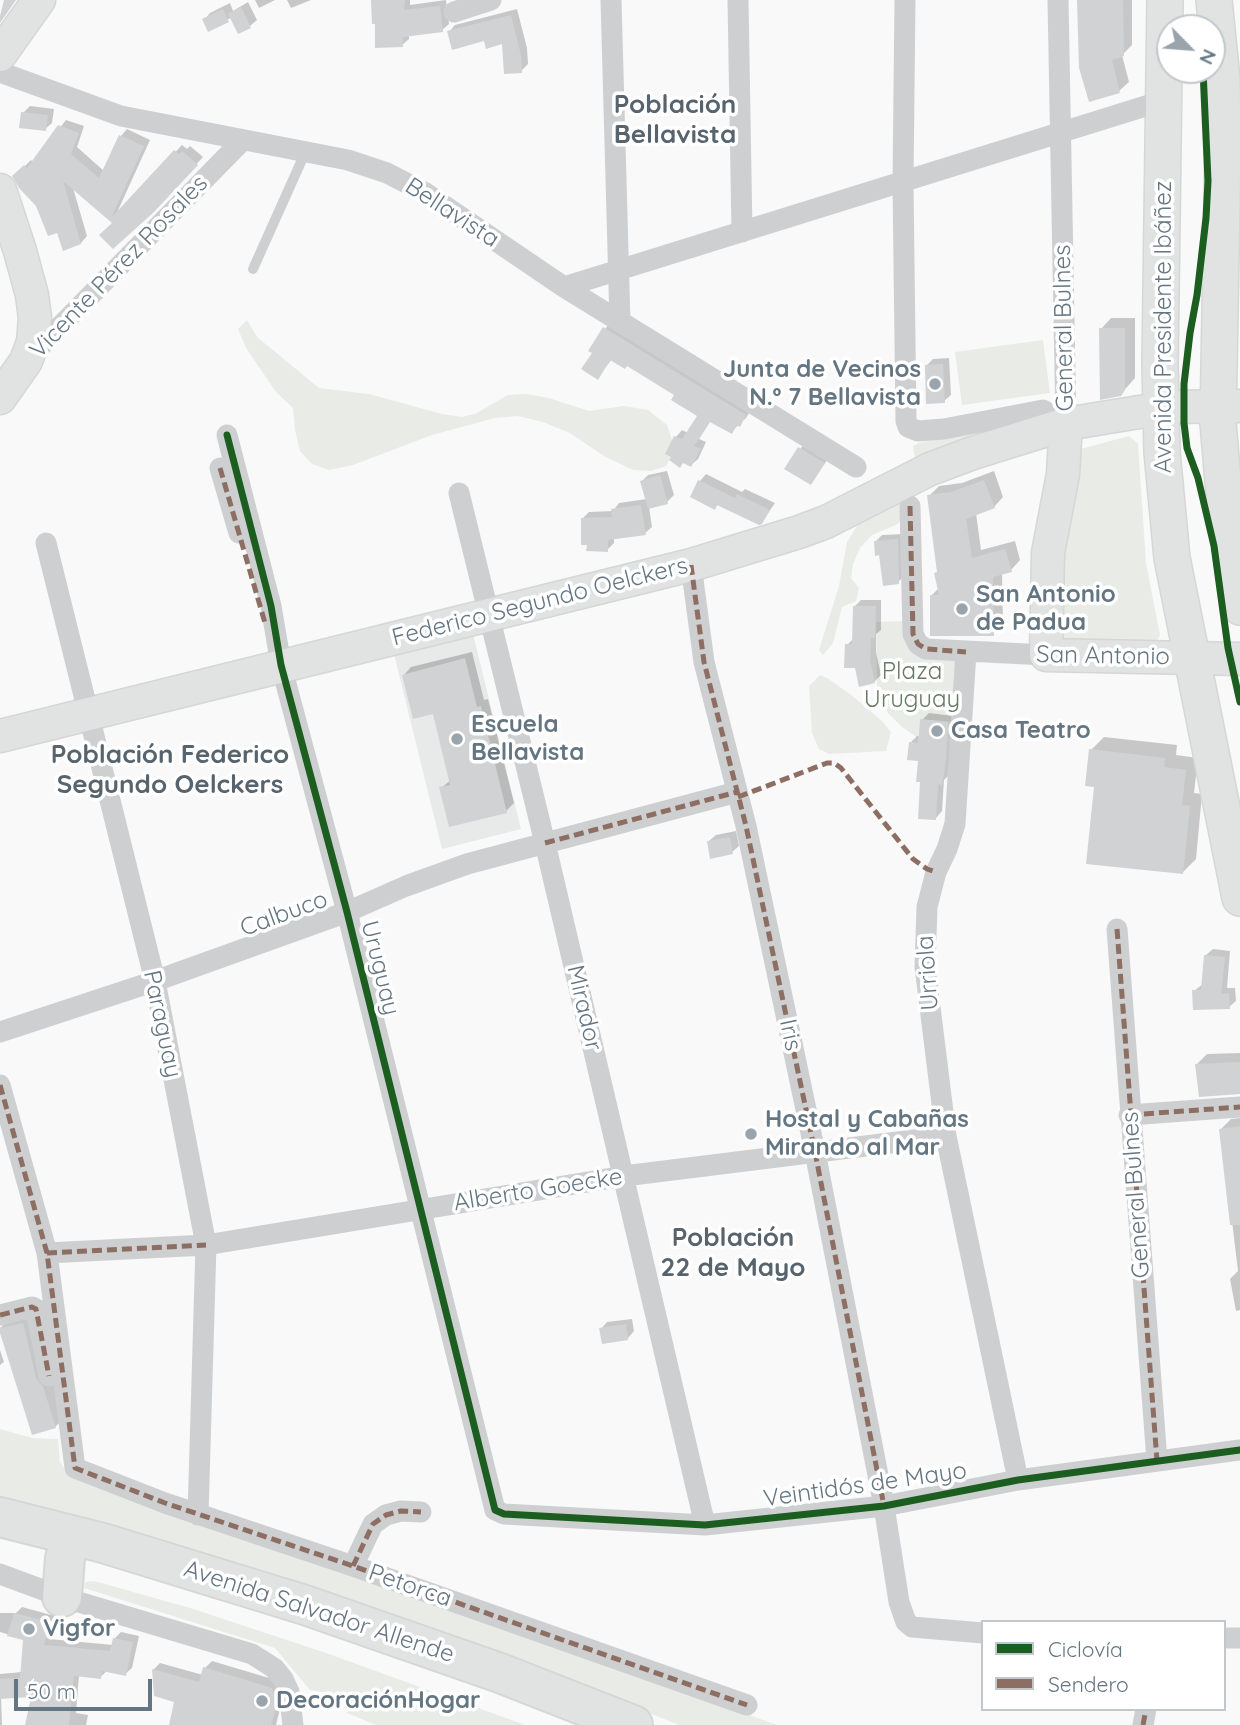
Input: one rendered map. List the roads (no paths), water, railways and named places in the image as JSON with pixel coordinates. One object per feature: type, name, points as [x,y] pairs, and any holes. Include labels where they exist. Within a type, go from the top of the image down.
[{"type":"highway","name":"Avenida Salvador Allende","points":[[0,1517],[116,1547],[305,1605],[500,1674],[633,1725]]},
{"type":"highway","name":"Avenida Salvador Allende","points":[[0,1541],[174,1588],[575,1725]]},
{"type":"highway","points":[[62,1597],[65,1558]]},
{"type":"main road","points":[[0,55],[39,0]]},
{"type":"main road","name":"Avenida Presidente Ibáñez","points":[[1165,0],[1160,408],[1172,558],[1240,898]]},
{"type":"main road","points":[[1214,0],[1222,79],[1225,224],[1223,344],[1229,406],[1225,504],[1240,607]]},
{"type":"main road","points":[[2,199],[32,295],[35,318],[33,342],[26,360]]},
{"type":"main road","name":"Vicente Pérez Rosales","points":[[0,398],[26,360]]},
{"type":"main road","name":"Federico Segundo Oelckers","points":[[0,736],[691,565],[789,536],[825,522],[930,469],[1066,424],[1160,408],[1229,406]]},
{"type":"main road","name":"General Bulnes","points":[[1046,655],[1048,553],[1063,474],[1066,424]]},
{"type":"main road","name":"San Antonio","points":[[1046,655],[1240,659]]},
{"type":"street","points":[[454,12],[491,0]]},
{"type":"street","points":[[611,0],[620,322]]},
{"type":"street","points":[[738,0],[742,232]]},
{"type":"street","points":[[905,0],[903,182],[908,427],[918,431],[934,430],[1043,410],[1066,424]]},
{"type":"street","name":"General Bulnes","points":[[1058,0],[1066,424]]},
{"type":"street","name":"Bellavista","points":[[0,72],[121,116],[361,163],[400,179],[424,192],[564,287],[856,467]]},
{"type":"street","points":[[564,287],[1165,100]]},
{"type":"street","name":"Vicente Pérez Rosales","points":[[26,360],[242,141]]},
{"type":"street","points":[[0,384],[26,360]]},
{"type":"street","name":"Uruguay","points":[[227,435],[271,606],[281,665]]},
{"type":"street","name":"Uruguay","points":[[220,468],[265,621],[281,665],[347,912],[495,1510]]},
{"type":"street","name":"Mirador","points":[[459,493],[545,843],[705,1525]]},
{"type":"street","points":[[910,506],[913,634],[918,644],[926,649],[967,652]]},
{"type":"street","name":"Paraguay","points":[[46,543],[155,981],[206,1245],[198,1514]]},
{"type":"street","name":"Iris","points":[[691,565],[704,662],[746,827],[815,1153],[884,1506],[899,1602],[906,1622],[912,1627],[981,1633]]},
{"type":"street","name":"San Antonio","points":[[967,652],[1046,655]]},
{"type":"street","name":"Urriola","points":[[967,652],[955,824],[936,872],[925,919],[925,968],[946,1136],[1018,1480]]},
{"type":"street","name":"Calbuco","points":[[0,1031],[155,981],[347,912],[406,886],[467,864],[737,792]]},
{"type":"street","name":"General Bulnes","points":[[1117,929],[1157,1461]]},
{"type":"street","points":[[0,1085],[47,1253]]},
{"type":"street","points":[[1129,1115],[1240,1107]]},
{"type":"street","name":"Alberto Goecke","points":[[47,1253],[206,1245],[624,1176],[946,1136]]},
{"type":"street","name":"Petorca","points":[[47,1253],[74,1466],[100,1479],[198,1514],[747,1705]]},
{"type":"street","points":[[0,1315],[32,1307],[36,1309],[49,1376]]},
{"type":"street","name":"Veintidós de Mayo","points":[[495,1510],[504,1514],[705,1525],[884,1506],[1018,1480],[1240,1450]]},
{"type":"street","points":[[353,1566],[373,1524],[386,1515],[401,1511],[421,1512]]},
{"type":"street","points":[[0,1574],[62,1597],[252,1654],[266,1661],[283,1679],[289,1692],[293,1725]]},
{"type":"lane","points":[[253,269],[305,153]]},
{"type":"place","name":"Junta de Vecinos N.º 7 Bellavista","points":[[935,384]]},
{"type":"place","name":"San Antonio de Padua","points":[[962,609]]},
{"type":"place","name":"Casa Teatro","points":[[937,731]]},
{"type":"place","name":"Escuela Bellavista","points":[[457,739]]},
{"type":"place","name":"Hostal y Cabañas Mirando al Mar","points":[[751,1134]]},
{"type":"place","name":"Vigfor","points":[[29,1629]]},
{"type":"place","name":"DecoraciónHogar","points":[[262,1701]]},
{"type":"district","name":"Población Bellavista","points":[[675,120]]},
{"type":"district","name":"Población Federico Segundo Oelckers","points":[[170,770]]},
{"type":"district","name":"Población 22 de Mayo","points":[[733,1253]]},
{"type":"park label","name":"Plaza Uruguay","points":[[912,686]]}]
